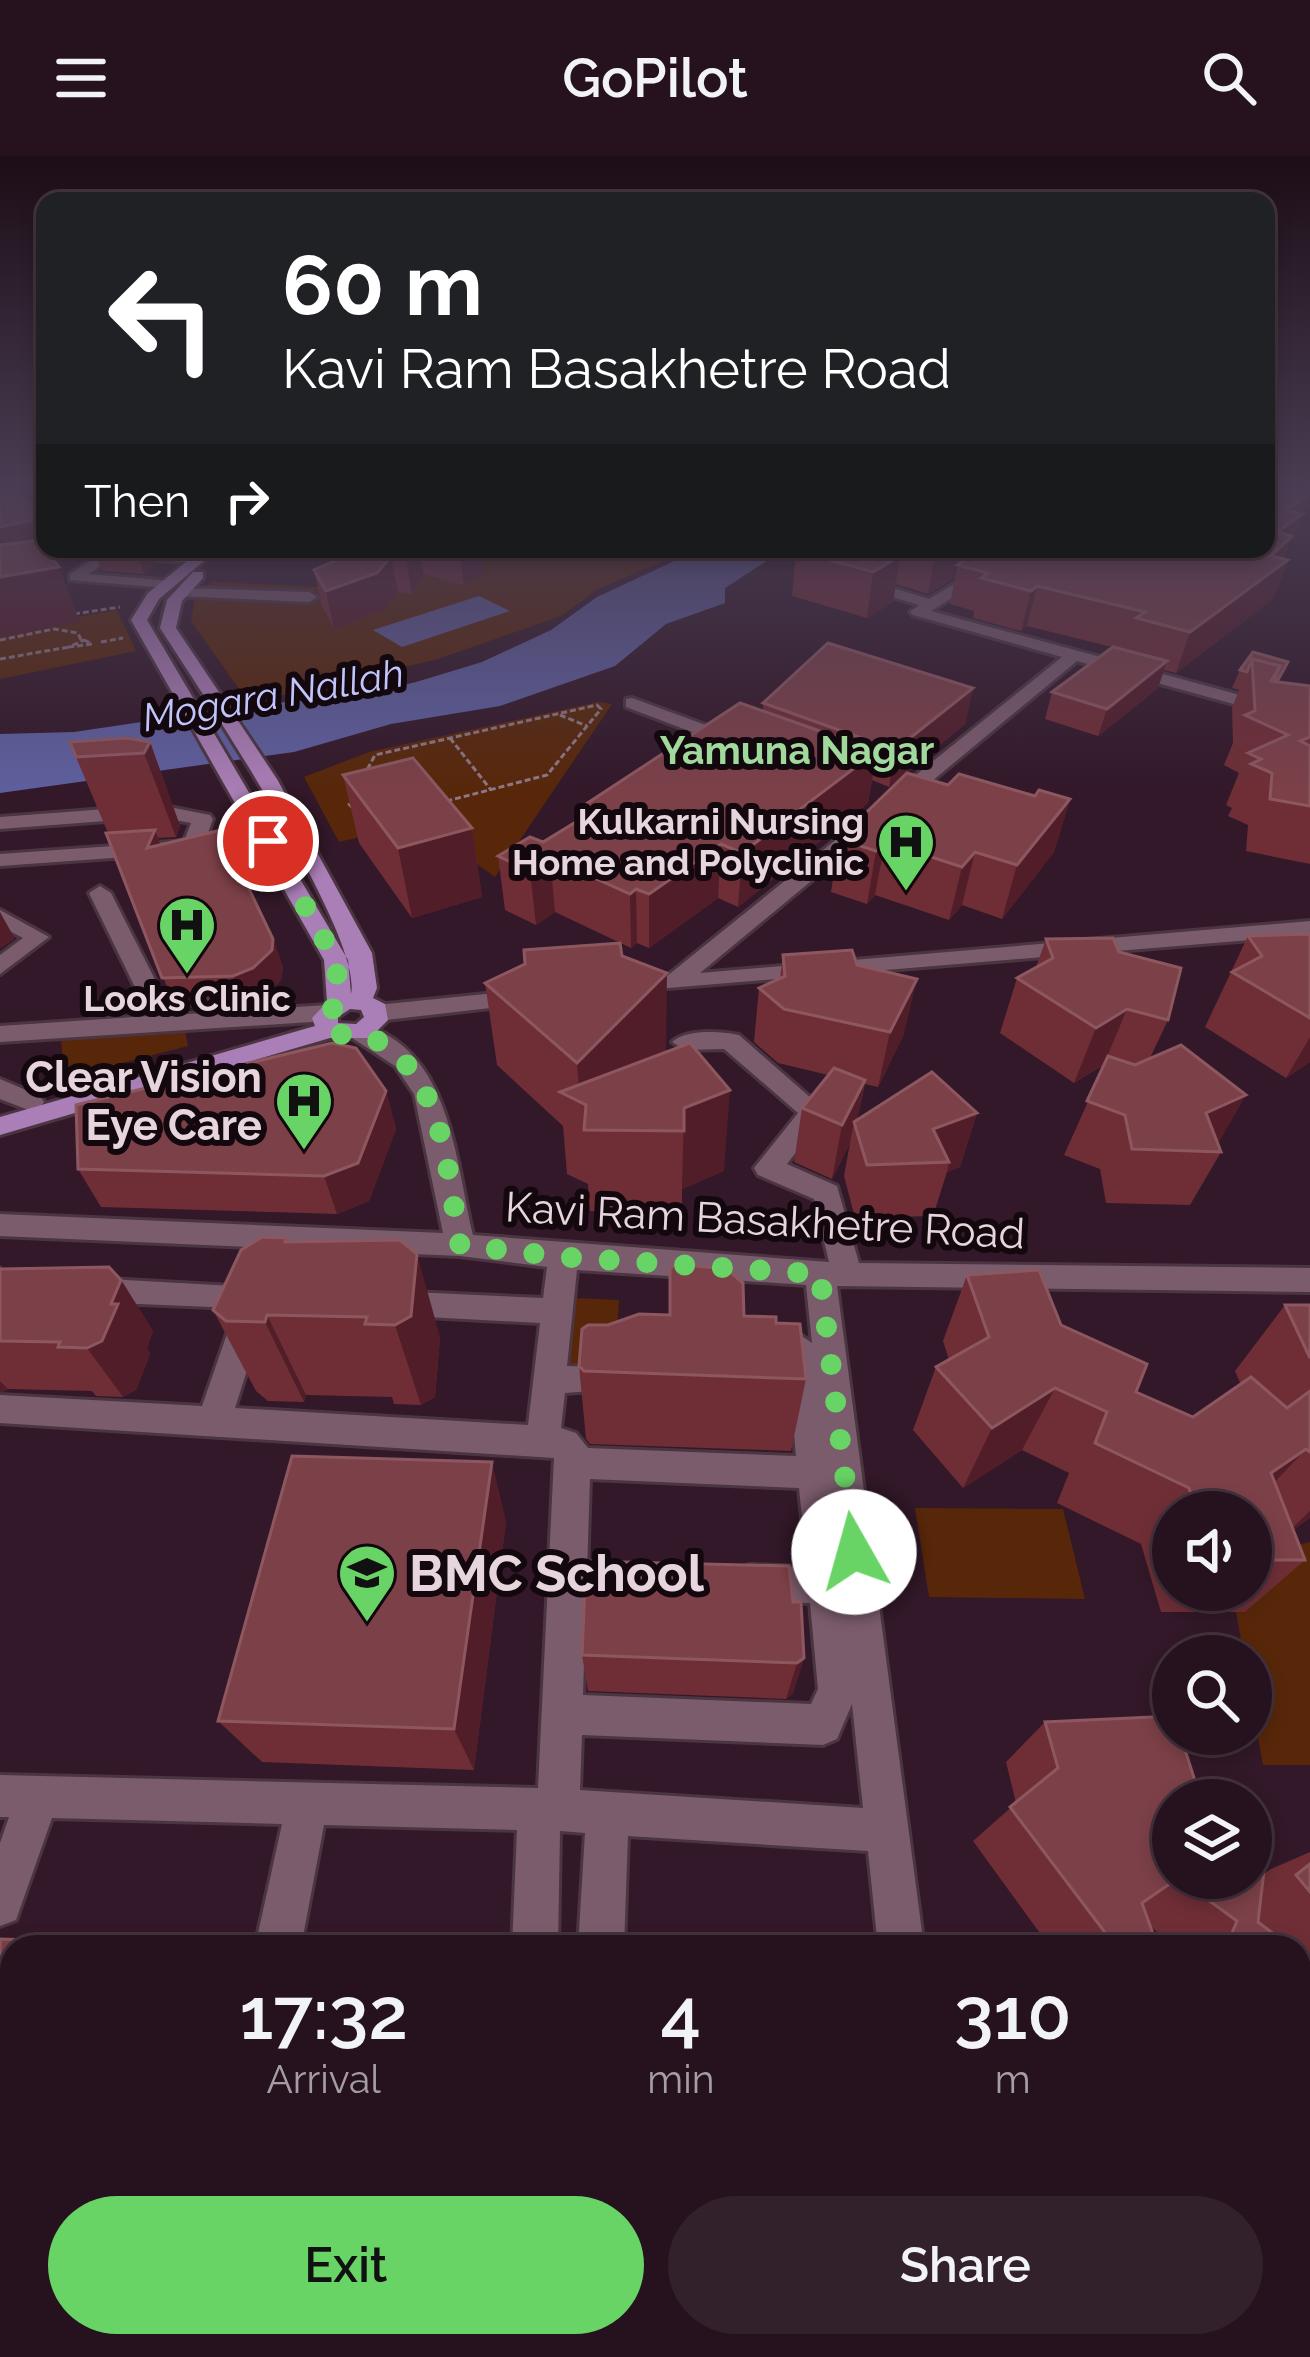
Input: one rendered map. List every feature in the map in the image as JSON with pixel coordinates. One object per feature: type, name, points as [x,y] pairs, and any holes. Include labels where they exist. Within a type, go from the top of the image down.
[{"type":"main road","points":[[173,589],[147,602],[139,620],[144,634],[336,960],[345,1017]]},
{"type":"main road","points":[[0,1126],[345,1017],[364,988],[360,953],[267,779],[168,628],[174,589]]},
{"type":"main road","points":[[0,1110],[345,1017]]},
{"type":"street","points":[[83,589],[147,602]]},
{"type":"street","points":[[184,589],[309,597]]},
{"type":"street","points":[[880,589],[931,604]]},
{"type":"street","points":[[956,589],[918,612],[1310,720]]},
{"type":"street","points":[[676,982],[884,797],[1075,654]]},
{"type":"street","points":[[632,703],[751,742]]},
{"type":"street","points":[[0,823],[185,814],[202,819],[193,845]]},
{"type":"street","points":[[48,856],[61,818]]},
{"type":"street","points":[[0,860],[268,841]]},
{"type":"street","points":[[100,893],[165,1023]]},
{"type":"street","points":[[0,917],[38,937],[34,945],[0,967]]},
{"type":"street","points":[[605,990],[1310,928]]},
{"type":"street","points":[[0,1034],[345,1017],[558,995]]},
{"type":"street","points":[[345,1017],[404,1060],[427,1094],[460,1245]]},
{"type":"street","points":[[685,1042],[730,1041],[814,1112],[769,1168],[827,1193],[900,1935]]},
{"type":"street","points":[[0,1088],[31,1102]]},
{"type":"street","name":"Kavi Ram Basakhetre Road","points":[[0,1225],[460,1245],[563,1257],[833,1274],[1302,1280]]},
{"type":"street","points":[[543,1442],[563,1257]]},
{"type":"street","points":[[1302,1280],[1310,1314]]},
{"type":"street","points":[[70,1289],[266,1297],[215,1418]]},
{"type":"street","points":[[347,1301],[556,1311]]},
{"type":"street","points":[[562,1714],[823,1725],[838,1689],[803,1356],[792,1339],[777,1329],[755,1327]]},
{"type":"street","points":[[550,1380],[611,1381],[626,1376],[634,1348]]},
{"type":"street","points":[[0,1409],[215,1418],[564,1444],[573,1462],[562,1714],[536,1935]]},
{"type":"street","points":[[573,1462],[815,1473]]},
{"type":"street","points":[[568,1575],[615,1577]]},
{"type":"street","points":[[710,1581],[827,1586]]},
{"type":"street","points":[[0,1904],[19,1797],[548,1811],[887,1831]]},
{"type":"street","points":[[280,1935],[307,1805]]},
{"type":"street","points":[[602,1935],[607,1816]]},
{"type":"path","points":[[70,615],[147,602]]},
{"type":"path","points":[[68,629],[92,644],[3,658],[0,642],[68,629]]},
{"type":"path","points":[[69,646],[81,640]]},
{"type":"path","points":[[597,705],[601,709],[547,776],[365,822],[350,804],[376,754],[557,714],[597,705]]},
{"type":"path","points":[[557,714],[587,726]]},
{"type":"path","points":[[450,738],[491,790]]},
{"type":"shaded area","points":[[204,589],[599,589],[561,616],[438,659],[249,703],[191,621],[195,597]]},
{"type":"shaded area","points":[[117,610],[136,651],[0,679],[0,630]]},
{"type":"shaded area","points":[[598,702],[612,704],[495,877],[466,856],[434,820],[339,842],[304,777],[369,752]]},
{"type":"shaded area","points":[[185,1030],[188,1046],[76,1075],[63,1061],[61,1039]]},
{"type":"shaded area","points":[[574,1298],[619,1300],[614,1373],[566,1371]]},
{"type":"shaded area","points":[[915,1508],[1063,1509],[1085,1599],[929,1597]]},
{"type":"shaded area","points":[[1310,1542],[1310,1765],[1263,1765],[1261,1755],[1272,1755],[1272,1635],[1240,1635],[1236,1611],[1272,1611],[1272,1552]]},
{"type":"water","name":"Mogara Nallah","points":[[615,589],[725,589],[725,603],[666,624],[615,666],[500,706],[391,724],[294,752],[0,793],[0,734],[74,732],[262,704],[351,697],[482,662],[551,630]]},
{"type":"water","points":[[479,596],[510,611],[402,647],[373,630]]},
{"type":"building","points":[[1048,589],[1249,589],[1190,632],[1136,618],[1145,612]]},
{"type":"building","points":[[828,643],[973,688],[895,750],[763,703]]},
{"type":"building","points":[[1113,647],[1167,661],[1107,709],[1052,692]]},
{"type":"building","points":[[1253,652],[1288,662],[1278,680],[1280,666],[1252,659],[1247,672],[1240,670]]},
{"type":"building","points":[[1252,659],[1280,666],[1271,681],[1310,686],[1310,737],[1300,741],[1310,746],[1310,806],[1270,799],[1272,773],[1251,764],[1261,759],[1248,753],[1288,735],[1245,715],[1255,711]]},
{"type":"building","points":[[740,703],[877,751],[742,853],[721,844],[649,894],[636,889],[630,894],[550,858],[530,871],[498,856],[530,837],[543,842],[597,809],[586,804]]},
{"type":"building","points":[[127,738],[150,742],[144,753],[76,757],[70,742]]},
{"type":"building","points":[[413,758],[472,828],[398,848],[343,775]]},
{"type":"building","points":[[907,773],[948,785],[959,774],[1035,796],[1039,790],[1070,799],[1017,865],[975,852],[962,867],[885,842],[876,851],[839,839]]},
{"type":"building","points":[[155,830],[147,848],[221,830],[273,939],[272,950],[253,968],[233,976],[162,978],[106,833]]},
{"type":"building","points":[[1310,934],[1310,1018],[1232,972],[1262,956],[1248,936]]},
{"type":"building","points":[[1113,938],[1119,952],[1181,968],[1168,1020],[1127,1009],[1096,1028],[1017,978],[1053,958],[1046,939]]},
{"type":"building","points":[[620,943],[622,956],[667,973],[577,1063],[485,983],[525,964],[524,950]]},
{"type":"building","points":[[852,950],[857,965],[917,979],[890,1032],[784,1009],[759,988],[785,976],[783,955]]},
{"type":"building","points":[[332,1043],[356,1048],[386,1091],[358,1163],[324,1176],[78,1169],[76,1105]]},
{"type":"building","points":[[690,1043],[730,1090],[684,1108],[684,1131],[584,1130],[586,1105],[560,1092]]},
{"type":"building","points":[[1181,1045],[1246,1095],[1206,1113],[1221,1152],[1132,1149],[1125,1115],[1087,1101],[1108,1056],[1135,1065]]},
{"type":"building","points":[[834,1068],[865,1080],[842,1125],[802,1108]]},
{"type":"building","points":[[932,1072],[977,1113],[933,1129],[949,1162],[867,1165],[854,1122]]},
{"type":"building","points":[[262,1237],[287,1238],[285,1242],[400,1240],[417,1254],[411,1316],[395,1325],[365,1324],[367,1317],[267,1315],[265,1322],[226,1321],[213,1310],[241,1250]]},
{"type":"building","points":[[676,1264],[727,1269],[743,1283],[744,1316],[800,1324],[806,1379],[584,1371],[579,1366],[582,1329],[639,1314],[670,1315],[670,1268]]},
{"type":"building","points":[[109,1267],[121,1280],[111,1304],[118,1304],[102,1341],[87,1348],[58,1347],[60,1342],[0,1341],[0,1269]]},
{"type":"building","points":[[1039,1270],[1061,1325],[1147,1364],[1136,1392],[1193,1417],[1251,1377],[1287,1408],[1310,1391],[1310,1452],[1306,1449],[1271,1473],[1305,1560],[1272,1560],[1272,1491],[1190,1491],[1095,1443],[1107,1412],[1055,1388],[992,1428],[936,1367],[989,1337],[967,1275]]},
{"type":"building","points":[[1285,1305],[1310,1305],[1310,1358]]},
{"type":"building","points":[[292,1456],[492,1462],[454,1729],[218,1721]]},
{"type":"building","points":[[586,1561],[789,1566],[793,1602],[801,1602],[804,1658],[797,1663],[582,1655]]},
{"type":"building","points":[[1152,1717],[1152,1755],[1187,1755],[1194,1779],[1152,1779],[1152,1896],[1142,1903],[1153,1935],[1107,1935],[1010,1807],[1058,1768],[1045,1722]]},
{"type":"building","points":[[1310,1864],[1310,1892],[1296,1875]]},
{"type":"building","points":[[1207,1899],[1261,1899],[1258,1922],[1275,1935],[1231,1935],[1237,1921]]},
{"type":"place","name":"Kulkarni Nursing Home and Polyclinic","points":[[906,893]]},
{"type":"place","name":"Looks Clinic","points":[[187,976]]},
{"type":"place","name":"Clear Vision Eye Care","points":[[304,1152]]},
{"type":"place","name":"BMC School","points":[[367,1624]]},
{"type":"district","name":"Yamuna Nagar","points":[[797,750]]},
{"type":"route","points":[[268,841],[336,960],[339,1004],[324,1018],[329,1030],[349,1035],[361,1032],[404,1060],[427,1094],[442,1144],[460,1245],[563,1257],[820,1274],[854,1552]]}]
